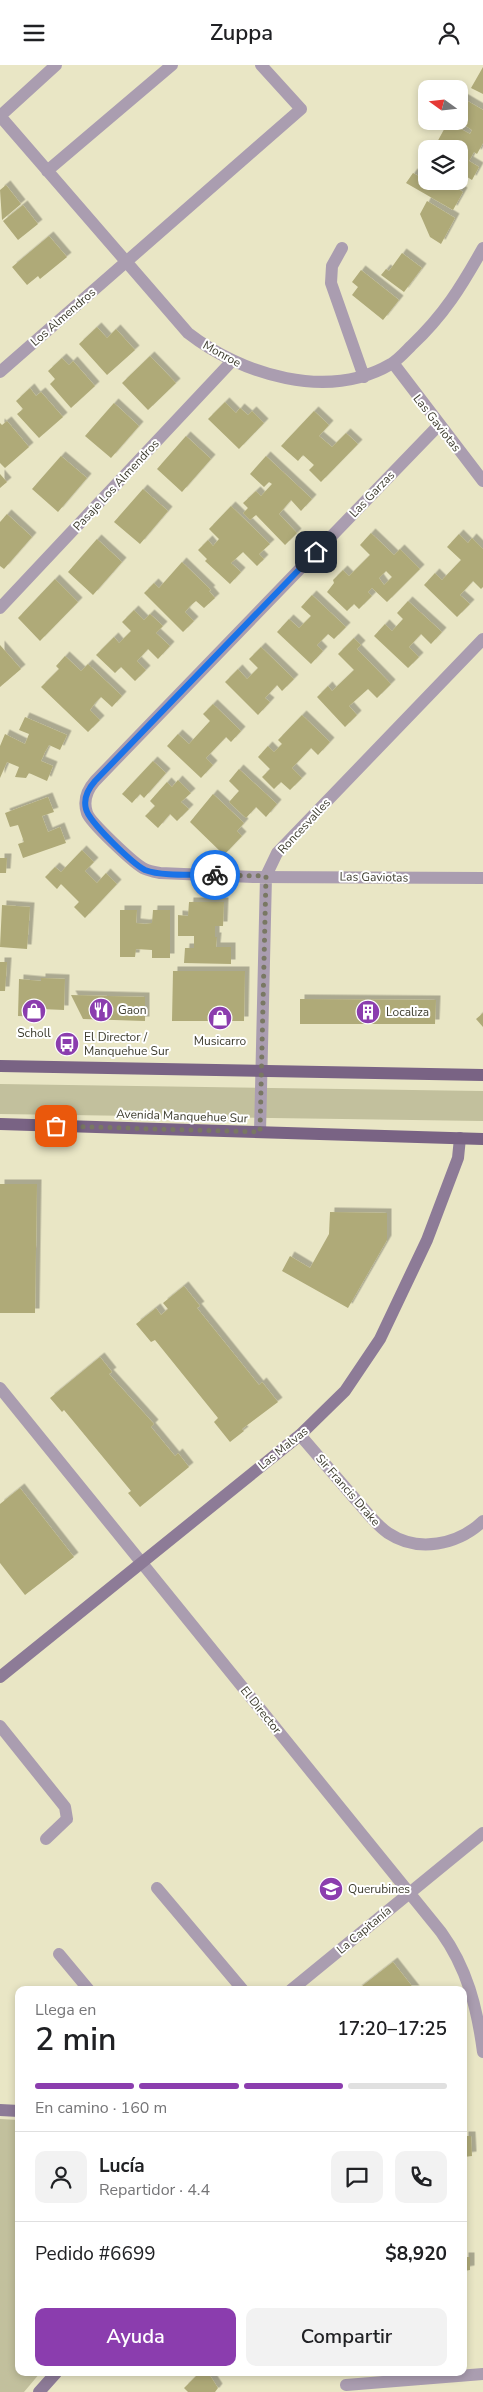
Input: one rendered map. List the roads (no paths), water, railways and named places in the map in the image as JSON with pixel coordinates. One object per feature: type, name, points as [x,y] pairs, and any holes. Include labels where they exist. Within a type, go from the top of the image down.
[{"type":"main road","points":[[0,1066],[483,1075]]},
{"type":"main road","name":"Avenida Manquehue Sur","points":[[0,1124],[483,1139]]},
{"type":"street","points":[[0,116],[56,65]]},
{"type":"street","points":[[47,171],[172,65]]},
{"type":"street","points":[[126,263],[301,109],[260,65]]},
{"type":"street","name":"Monroe","points":[[0,116],[188,333],[232,361],[263,373],[326,381],[364,377],[393,363],[421,337],[454,300],[483,248]]},
{"type":"street","points":[[342,248],[332,266],[331,283],[364,377]]},
{"type":"street","name":"Los Almendros","points":[[0,372],[126,263]]},
{"type":"street","name":"Pasaje Los Almendros","points":[[0,608],[232,361]]},
{"type":"street","name":"Las Gaviotas","points":[[393,363],[483,481]]},
{"type":"street","name":"Las Garzas","points":[[266,876],[169,873],[146,870],[136,863],[89,818],[85,804],[86,795],[95,781],[439,425]]},
{"type":"street","name":"Roncesvalles","points":[[260,1132],[266,876],[277,853],[483,639]]},
{"type":"street","name":"Las Gaviotas","points":[[266,876],[483,878]]},
{"type":"street","name":"Las Malvas","points":[[0,1677],[300,1435],[344,1391],[380,1339],[427,1240],[458,1157],[460,1138]]},
{"type":"street","name":"El Director","points":[[0,1388],[451,1946],[470,1985],[483,2051]]},
{"type":"street","name":"Sir Francis Drake","points":[[300,1435],[377,1525],[400,1540],[419,1544],[442,1543],[456,1539],[483,1521]]},
{"type":"street","points":[[0,1726],[65,1807],[66,1819],[46,1839]]},
{"type":"street","name":"La Capitanía","points":[[296,1986],[483,1833]]},
{"type":"street","points":[[157,1888],[240,1986]]},
{"type":"street","points":[[59,1954],[86,1986]]},
{"type":"street","points":[[470,1985],[483,1981]]},
{"type":"street","points":[[0,2111],[15,2111]]},
{"type":"street","points":[[467,2375],[483,2374]]},
{"type":"street","points":[[39,2392],[53,2376]]},
{"type":"street","points":[[346,2385],[458,2376]]},
{"type":"place","name":"Gaon","points":[[101,1010]]},
{"type":"place","name":"Scholl","points":[[34,1011]]},
{"type":"place","name":"Localiza","points":[[368,1012]]},
{"type":"place","name":"Musicarro","points":[[220,1018]]},
{"type":"place","name":"El Director / Manquehue Sur","points":[[67,1044]]},
{"type":"place","name":"Querubines","points":[[331,1889]]}]
